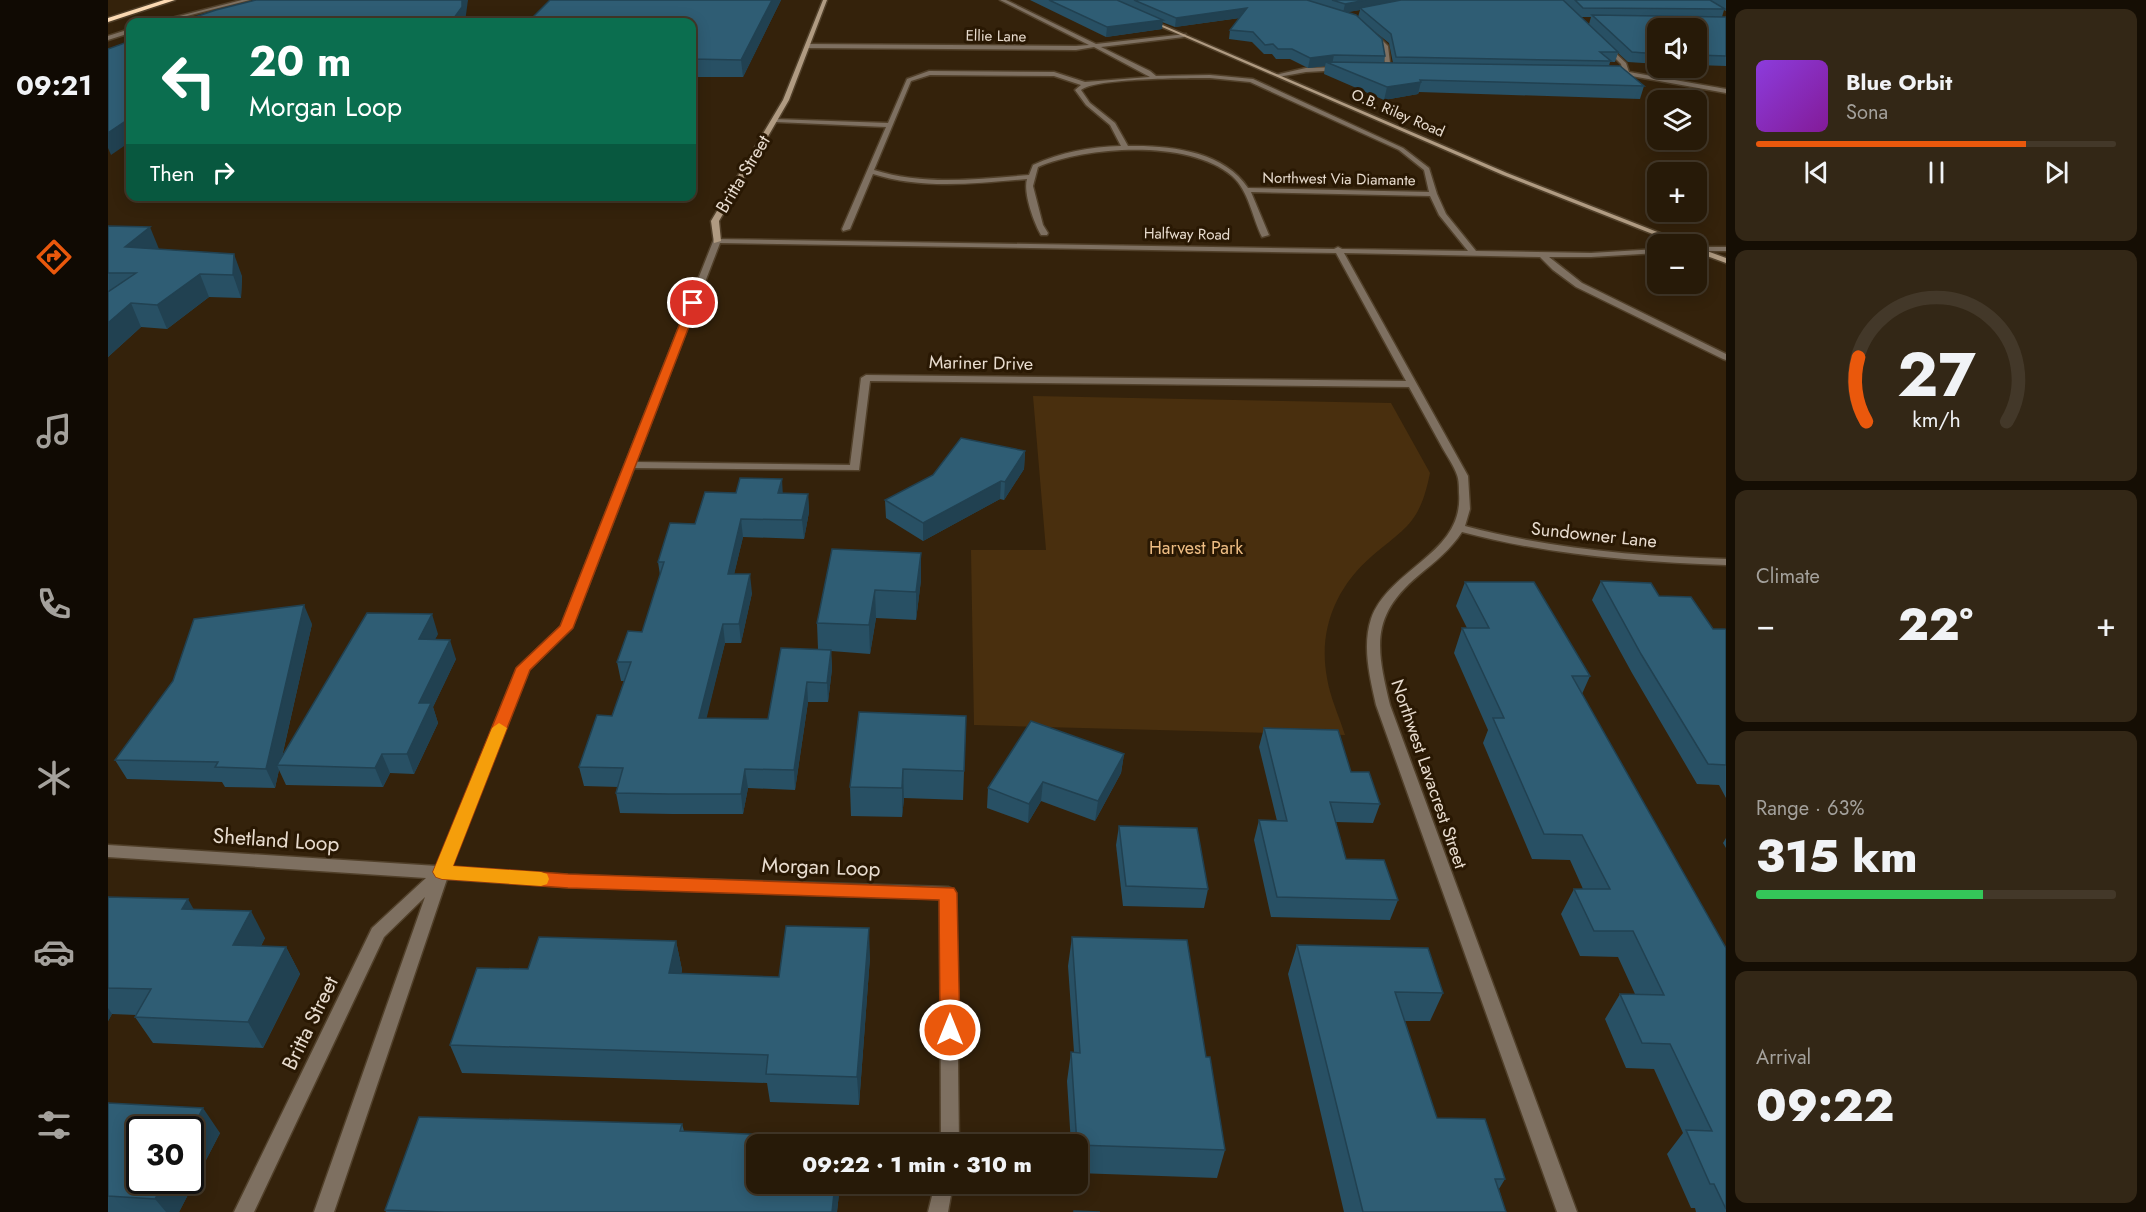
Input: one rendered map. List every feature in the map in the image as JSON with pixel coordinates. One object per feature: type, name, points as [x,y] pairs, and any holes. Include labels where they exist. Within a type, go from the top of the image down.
[{"type":"highway","points":[[108,20],[171,0]]},
{"type":"street","points":[[175,18],[248,0]]},
{"type":"street","name":"Britta Street","points":[[324,1212],[442,872],[523,668],[566,628],[717,240],[715,221],[776,120],[825,0]]},
{"type":"street","points":[[1002,0],[1155,78]]},
{"type":"street","name":"O.B. Riley Road","points":[[1143,17],[1505,174],[1658,234]]},
{"type":"street","points":[[1367,28],[1385,46],[1389,70]]},
{"type":"street","points":[[108,38],[126,32]]},
{"type":"street","name":"Ellie Lane","points":[[808,46],[1076,48],[1184,35]]},
{"type":"street","points":[[1602,42],[1624,64],[1626,73]]},
{"type":"street","points":[[1278,75],[1306,70],[1344,69]]},
{"type":"street","points":[[1378,70],[1401,70]]},
{"type":"street","points":[[1605,75],[1626,73],[1726,91]]},
{"type":"street","points":[[846,229],[909,80],[920,74],[1054,74],[1085,84],[1155,78],[1232,77],[1251,80],[1401,149],[1427,169],[1433,194],[1443,214],[1474,253]]},
{"type":"street","points":[[1085,84],[1078,90],[1082,97],[1113,124],[1125,149]]},
{"type":"street","points":[[776,120],[889,125]]},
{"type":"street","points":[[1044,233],[1039,225],[1029,186],[1035,166],[1058,156],[1086,151],[1152,149],[1205,159],[1236,176],[1245,190],[1265,235]]},
{"type":"street","points":[[869,171],[879,175],[941,180],[1032,177]]},
{"type":"street","name":"Northwest Via Diamante","points":[[1245,190],[1433,194]]},
{"type":"street","name":"Halfway Road","points":[[717,240],[1542,254],[1633,254],[1647,252]]},
{"type":"street","points":[[1338,249],[1463,476],[1466,510],[1460,528]]},
{"type":"street","points":[[1707,249],[1726,249]]},
{"type":"street","points":[[1707,253],[1726,261]]},
{"type":"street","points":[[1542,254],[1556,268],[1580,285],[1726,357]]},
{"type":"street","name":"Mariner Drive","points":[[631,465],[855,468],[866,378],[1411,384]]},
{"type":"street","name":"Sundowner Lane","points":[[1460,528],[1514,544],[1573,554],[1726,562]]},
{"type":"street","name":"Northwest Lavacrest Street","points":[[1460,528],[1435,555],[1400,585],[1381,610],[1374,640],[1375,671],[1387,716],[1567,1212]]},
{"type":"street","name":"Shetland Loop","points":[[108,851],[442,872]]},
{"type":"street","name":"Britta Street","points":[[244,1212],[378,933],[442,872]]},
{"type":"street","name":"Morgan Loop","points":[[442,872],[568,881],[948,893],[950,1134]]},
{"type":"street","points":[[938,1212],[942,1194]]},
{"type":"green space","name":"Harvest Park","points":[[1033,396],[1391,403],[1430,473],[1422,502],[1411,522],[1359,568],[1340,596],[1328,626],[1325,643],[1327,678],[1345,735],[974,725],[971,550],[1046,550]]},
{"type":"building","points":[[256,0],[462,0],[462,7],[454,18],[192,18]]},
{"type":"building","points":[[550,0],[772,0],[741,60],[696,59],[696,18],[532,18]]},
{"type":"building","points":[[1049,0],[1117,0],[1163,20],[1107,27]]},
{"type":"building","points":[[1134,0],[1307,0],[1356,15],[1382,39],[1385,56],[1334,55],[1310,58],[1292,49],[1278,49],[1273,44],[1265,45],[1253,32],[1230,30],[1247,8],[1176,18]]},
{"type":"building","points":[[1332,0],[1366,0],[1345,4]]},
{"type":"building","points":[[1401,0],[1563,0],[1618,52],[1600,52],[1611,61],[1396,57],[1391,34],[1360,8]]},
{"type":"building","points":[[1575,0],[1710,0],[1725,9],[1583,8]]},
{"type":"building","points":[[1592,15],[1726,17],[1726,56],[1707,55],[1707,18],[1647,18],[1647,53],[1632,52]]},
{"type":"building","points":[[126,42],[126,121],[108,133],[108,49]]},
{"type":"building","points":[[1326,62],[1620,66],[1644,86],[1420,80],[1421,82],[1387,87]]},
{"type":"building","points":[[108,226],[150,227],[125,247],[234,254],[233,275],[200,274],[157,305],[131,303],[108,323],[108,292],[136,273],[108,273]]},
{"type":"building","points":[[961,438],[1025,451],[1005,482],[1001,481],[923,523],[885,500],[933,475]]},
{"type":"building","points":[[740,478],[782,479],[778,493],[808,494],[802,520],[741,519],[728,574],[750,574],[739,624],[723,624],[699,718],[768,719],[781,648],[831,650],[827,683],[807,682],[794,770],[745,769],[741,794],[616,793],[623,768],[579,767],[597,715],[612,716],[631,662],[617,662],[628,631],[642,632],[664,562],[658,562],[670,523],[695,524],[705,492],[736,493]]},
{"type":"building","points":[[832,549],[921,553],[916,592],[875,590],[869,625],[817,623]]},
{"type":"building","points":[[1601,581],[1651,583],[1659,596],[1691,597],[1713,629],[1726,630],[1726,765],[1708,764],[1641,654]]},
{"type":"building","points":[[1465,582],[1534,582],[1590,676],[1572,676],[1726,948],[1726,1209],[1714,1184],[1710,1184],[1686,1130],[1712,1131],[1670,1044],[1642,1043],[1620,994],[1664,995],[1633,931],[1594,931],[1574,889],[1610,889],[1582,835],[1544,834],[1493,718],[1504,718],[1462,628],[1489,628]]},
{"type":"building","points":[[304,605],[266,769],[215,767],[218,762],[115,760],[173,681],[194,619]]},
{"type":"building","points":[[367,613],[432,614],[419,639],[450,640],[419,703],[431,703],[407,754],[382,754],[375,768],[277,765]]},
{"type":"building","points":[[859,712],[966,716],[964,771],[903,769],[902,788],[850,787]]},
{"type":"building","points":[[1031,721],[1124,754],[1098,801],[1043,782],[1029,804],[988,788]]},
{"type":"building","points":[[1264,728],[1338,730],[1351,772],[1369,772],[1380,804],[1330,802],[1346,859],[1384,860],[1398,900],[1277,897],[1259,820],[1287,821]]},
{"type":"building","points":[[1119,826],[1197,828],[1208,889],[1126,886]]},
{"type":"building","points":[[108,897],[188,899],[182,909],[251,911],[233,945],[286,947],[248,1022],[135,1017],[151,989],[108,988]]},
{"type":"building","points":[[786,926],[869,928],[857,1077],[766,1074],[768,1055],[450,1045],[477,968],[528,969],[539,937],[676,941],[669,973],[779,977]]},
{"type":"building","points":[[1072,937],[1187,940],[1206,1057],[1210,1057],[1225,1150],[1088,1145],[1088,1134],[1076,1134],[1071,1052],[1080,1053]]},
{"type":"building","points":[[1297,945],[1428,948],[1443,993],[1395,992],[1437,1118],[1485,1119],[1505,1179],[1495,1179],[1506,1212],[1363,1212]]},
{"type":"building","points":[[108,1103],[203,1108],[199,1116],[126,1116],[126,1194],[158,1194],[155,1199],[108,1196]]},
{"type":"building","points":[[419,1117],[682,1124],[680,1131],[748,1134],[746,1134],[746,1194],[834,1194],[832,1212],[385,1210]]},
{"type":"slow traffic","points":[[499,728],[442,872],[541,879]]},
{"type":"route","points":[[693,303],[566,628],[523,668],[442,872],[568,881],[948,893],[950,1030]]}]
